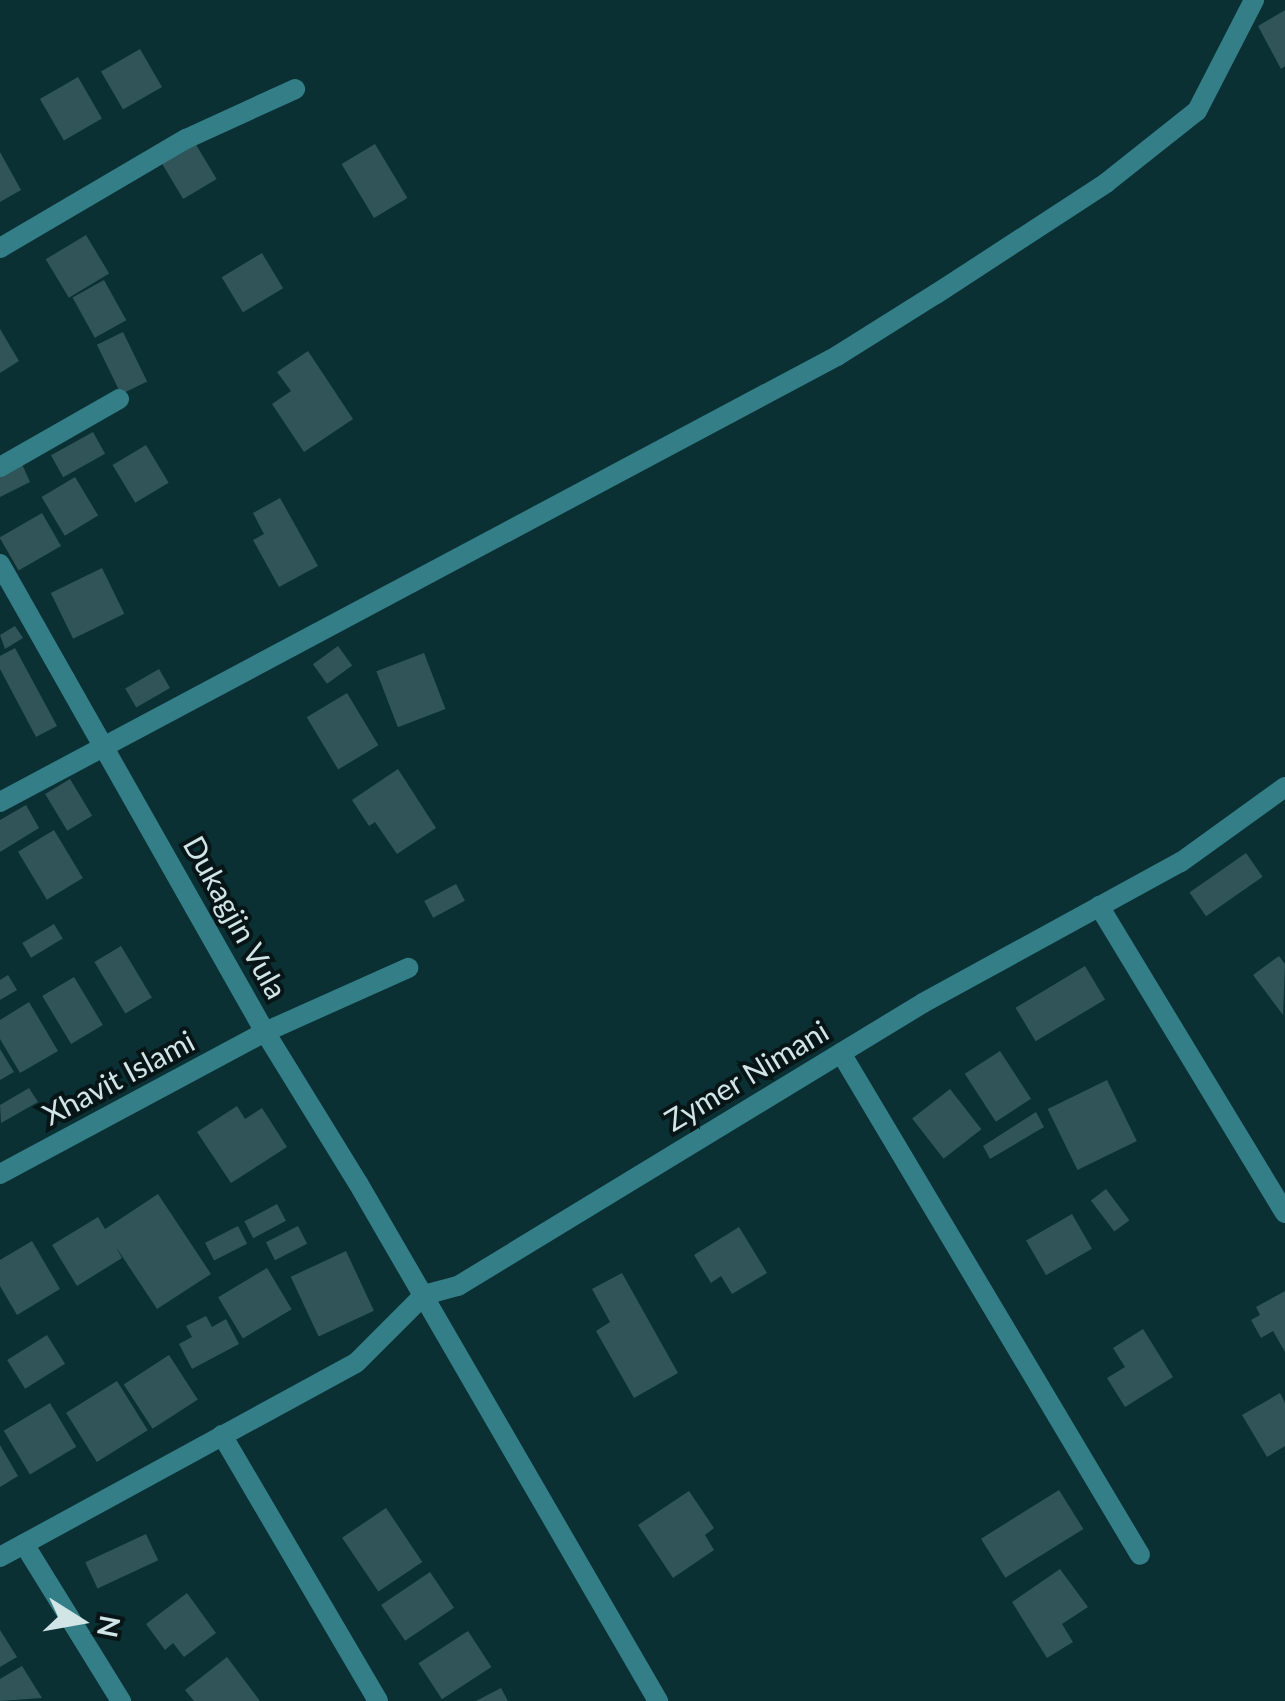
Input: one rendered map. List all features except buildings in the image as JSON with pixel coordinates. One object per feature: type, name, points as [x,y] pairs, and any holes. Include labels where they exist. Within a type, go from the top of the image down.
[{"type":"street","points":[[0,802],[837,356],[936,294],[1106,183],[1197,112],[1254,0]]},
{"type":"street","points":[[0,248],[186,139],[295,89]]},
{"type":"street","points":[[0,466],[119,400]]},
{"type":"street","name":"Dukagjin Vula","points":[[0,564],[102,748],[162,843],[265,1032],[424,1296]]},
{"type":"street","name":"Zymer Nimani","points":[[0,1557],[356,1363],[424,1296],[458,1286],[842,1053],[1182,862],[1285,787]]},
{"type":"street","points":[[1098,906],[1285,1213]]},
{"type":"street","name":"Xhavit Islami","points":[[0,1174],[265,1032],[408,968]]},
{"type":"street","points":[[842,1053],[1140,1555]]},
{"type":"street","points":[[424,1296],[658,1701]]},
{"type":"street","points":[[222,1435],[378,1701]]},
{"type":"street","points":[[24,1544],[120,1701]]}]
